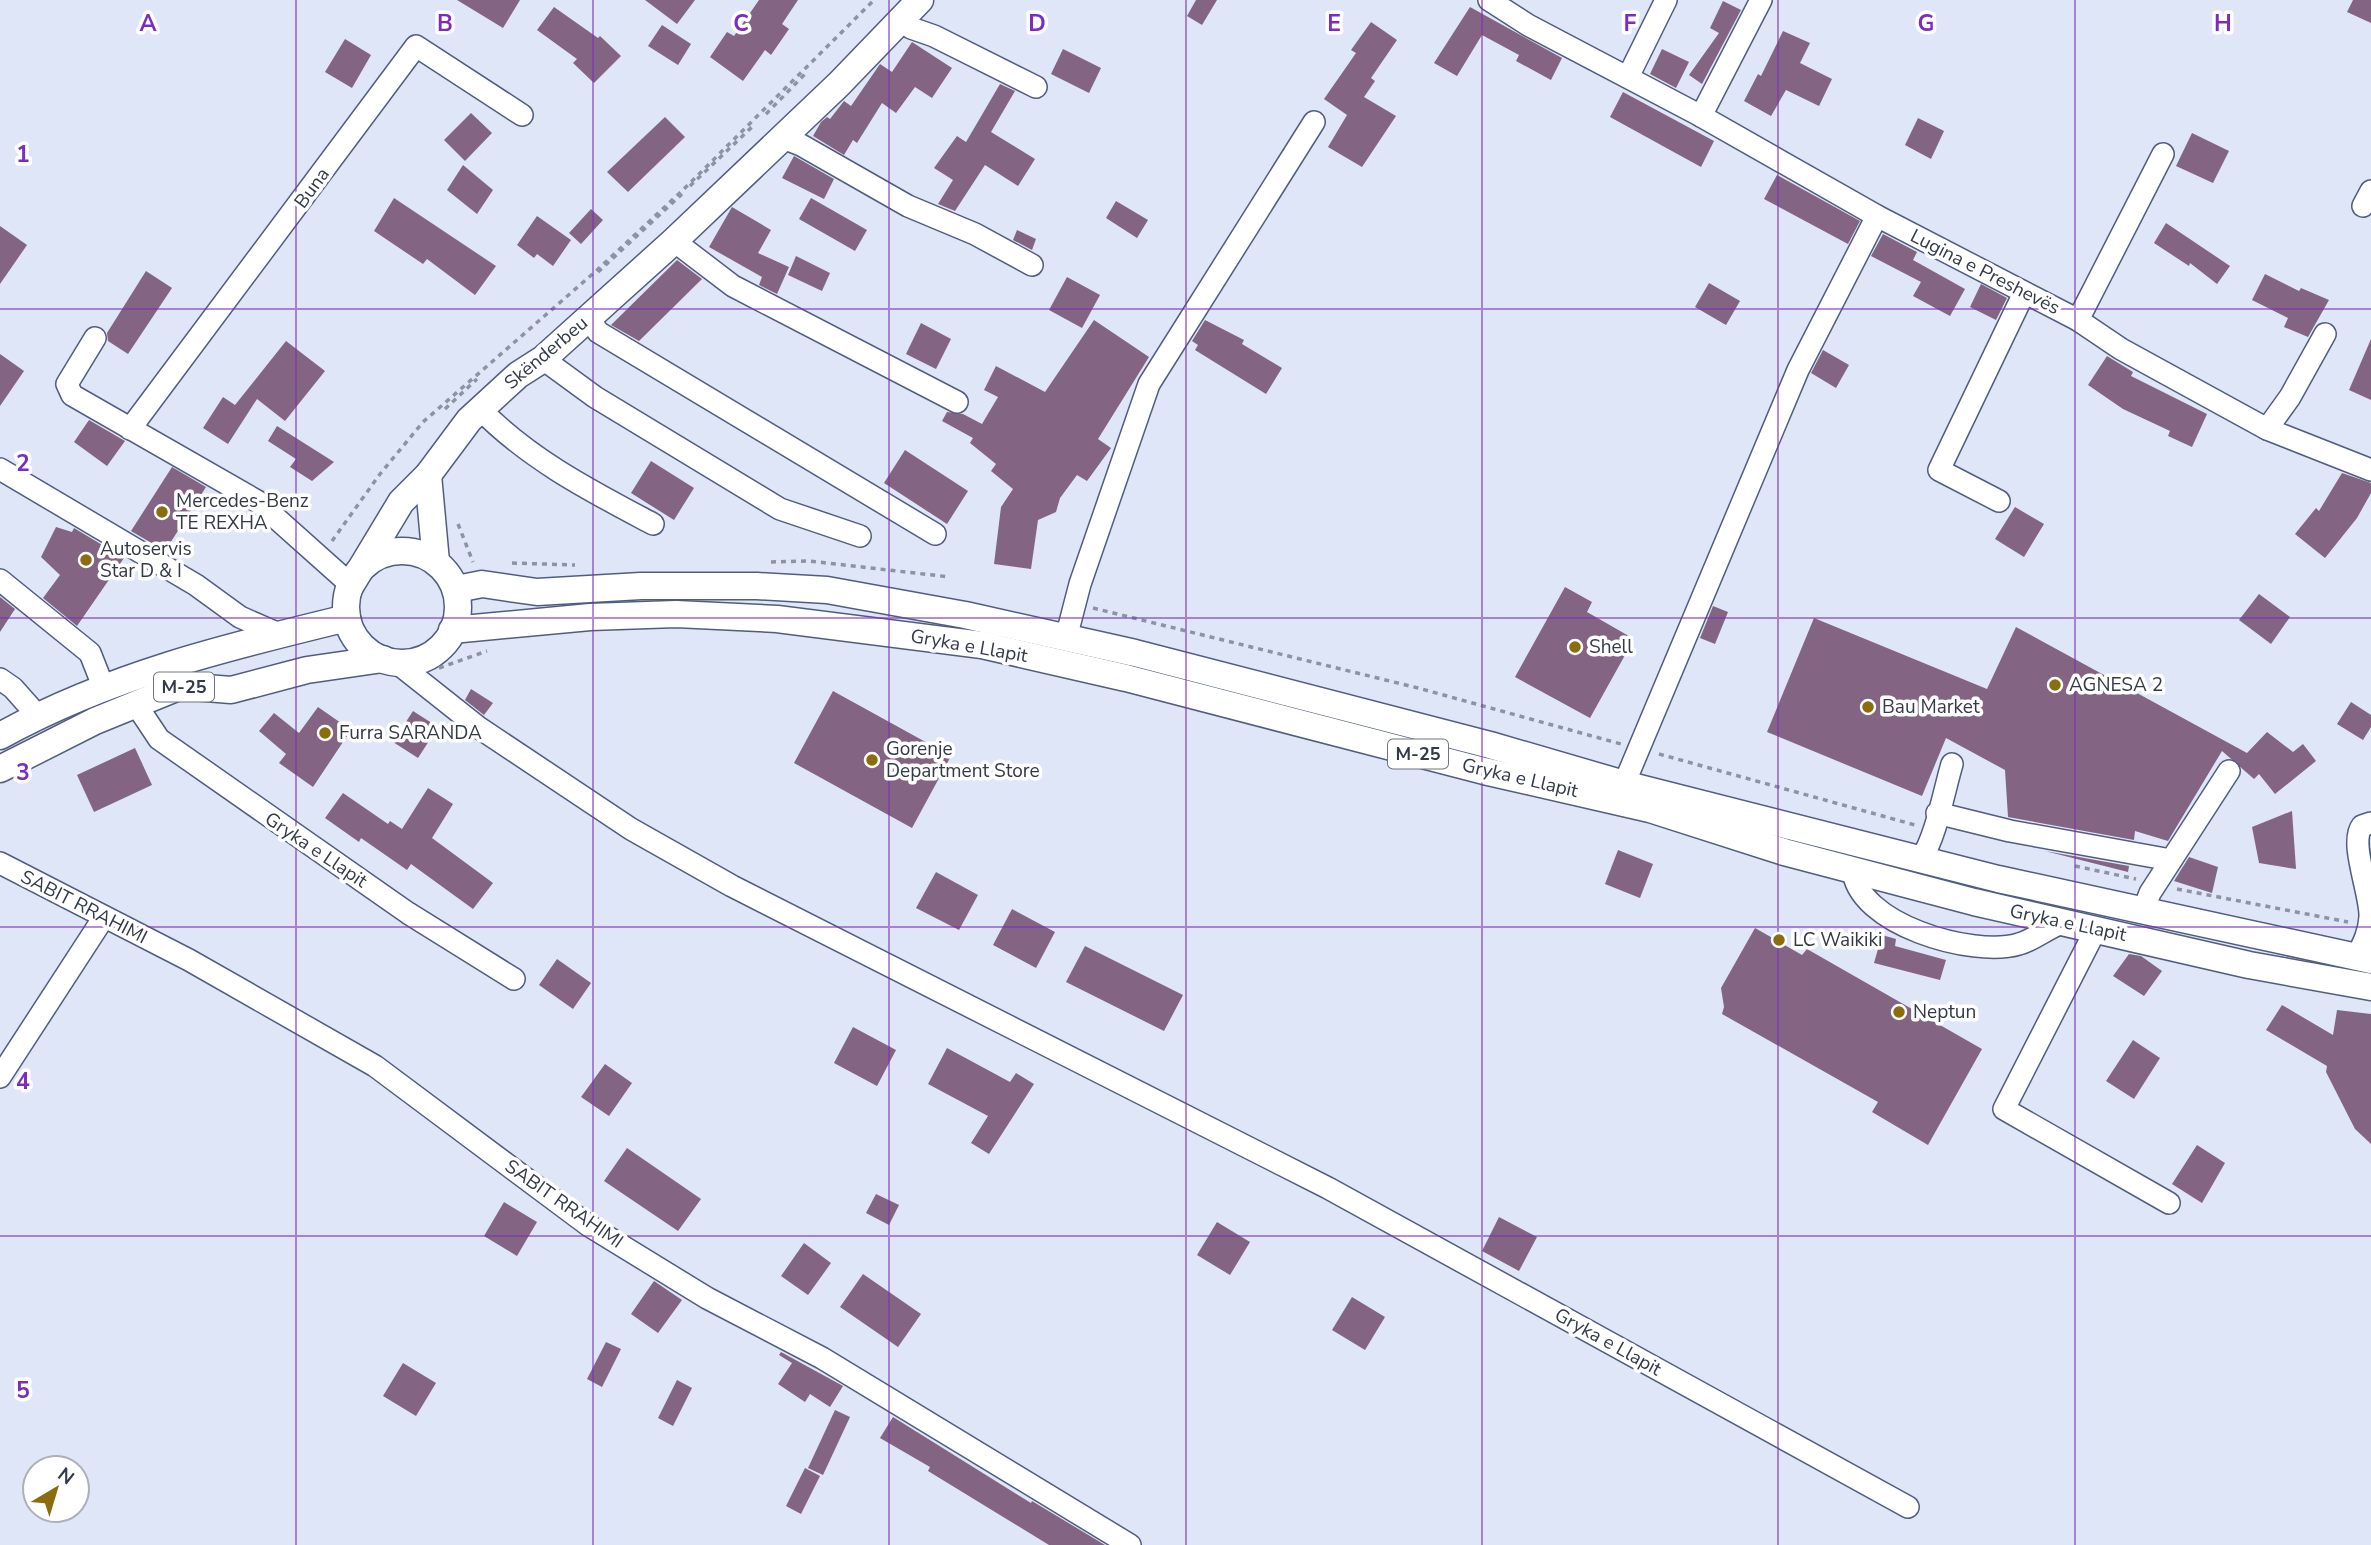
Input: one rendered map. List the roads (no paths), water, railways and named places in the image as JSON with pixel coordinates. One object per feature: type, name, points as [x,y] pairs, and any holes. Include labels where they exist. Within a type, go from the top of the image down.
[{"type":"main road","name":"Skënderbeu","points":[[351,585],[401,502],[428,475],[447,446],[480,409],[518,375],[543,359],[674,241],[783,138],[911,9]]},
{"type":"main road","points":[[428,475],[436,562]]},
{"type":"main road","points":[[404,551],[436,562],[454,580],[457,589],[457,616],[452,630],[435,651],[412,663],[398,666],[360,645],[346,618],[351,585],[372,560],[404,551]]},
{"type":"main road","name":"Gryka e Llapit","points":[[457,589],[482,584],[537,592],[641,586],[827,590],[965,615],[1490,745],[1624,784],[1921,859],[2363,959]]},
{"type":"main road","name":"Gryka e Llapit","points":[[452,630],[590,617],[676,614],[777,619],[982,645],[1140,681],[1485,771],[1650,809],[1784,852],[2062,923],[2249,965],[2371,987]]},
{"type":"main road","name":"M-25","points":[[0,736],[37,715],[144,671],[346,618]]},
{"type":"main road","name":"M-25","points":[[0,769],[135,703],[181,686],[232,690],[307,670],[398,666]]},
{"type":"street","name":"Lugina e Preshevës","points":[[1489,0],[1515,7],[1628,77],[1877,216],[2078,320],[2121,349],[2267,429],[2371,470]]},
{"type":"street","points":[[1628,77],[1666,0]]},
{"type":"street","points":[[1701,116],[1761,0]]},
{"type":"street","name":"Skënderbeu","points":[[911,9],[911,28],[934,36],[1036,87]]},
{"type":"street","name":"Buna","points":[[130,429],[230,299],[416,46],[522,115]]},
{"type":"street","points":[[1066,638],[1149,384],[1314,122]]},
{"type":"street","points":[[783,138],[801,145],[908,206],[975,234],[1032,265]]},
{"type":"street","points":[[2078,320],[2163,155]]},
{"type":"street","points":[[1624,784],[1798,370],[1877,216]]},
{"type":"street","points":[[674,241],[744,292],[957,402]]},
{"type":"street","points":[[1999,501],[1939,470],[2024,293]]},
{"type":"street","points":[[589,318],[598,332],[935,534]]},
{"type":"street","points":[[2267,429],[2290,397],[2325,334]]},
{"type":"street","points":[[95,338],[67,384],[72,395],[257,501],[351,585]]},
{"type":"street","points":[[543,359],[595,397],[780,509],[860,537]]},
{"type":"street","points":[[480,409],[508,438],[565,477],[653,524]]},
{"type":"street","points":[[0,469],[196,585],[240,617],[279,634]]},
{"type":"street","points":[[0,580],[90,653],[103,686]]},
{"type":"street","name":"Gryka e Llapit","points":[[398,666],[478,727],[631,829],[732,886],[1328,1188],[1908,1507]]},
{"type":"street","points":[[0,679],[13,688],[37,715]]},
{"type":"street","name":"Gryka e Llapit","points":[[135,703],[159,739],[228,790],[408,913],[514,979]]},
{"type":"street","points":[[1921,859],[1932,844],[1935,822],[1952,764]]},
{"type":"street","points":[[2143,911],[2156,884],[2229,771]]},
{"type":"street","points":[[1935,822],[2010,831],[2171,860]]},
{"type":"street","name":"Gryka e Llapit","points":[[2363,959],[2369,926],[2368,891],[2357,838],[2362,826],[2371,823]]},
{"type":"street","name":"SABIT RRAHIMI","points":[[0,863],[189,960],[376,1066],[588,1225],[707,1298],[822,1358],[1130,1545]]},
{"type":"street","points":[[1853,869],[1853,879],[1875,906],[1894,921],[1963,946],[2020,944],[2062,923]]},
{"type":"street","points":[[0,1077],[104,917]]},
{"type":"street","points":[[2101,930],[2092,937],[2004,1109],[2169,1203]]},
{"type":"place","name":"Mercedes-Benz TE REXHA","points":[[162,512]]},
{"type":"place","name":"Autoservis Star D & I","points":[[86,560]]},
{"type":"place","name":"Shell","points":[[1575,647]]},
{"type":"place","name":"AGNESA 2","points":[[2055,685]]},
{"type":"place","name":"Bau Market","points":[[1868,707]]},
{"type":"place","name":"Furra SARANDA","points":[[325,733]]},
{"type":"place","name":"Gorenje Department Store","points":[[872,760]]},
{"type":"place","name":"LC Waikiki","points":[[1779,940]]},
{"type":"place","name":"Neptun","points":[[1899,1012]]}]
